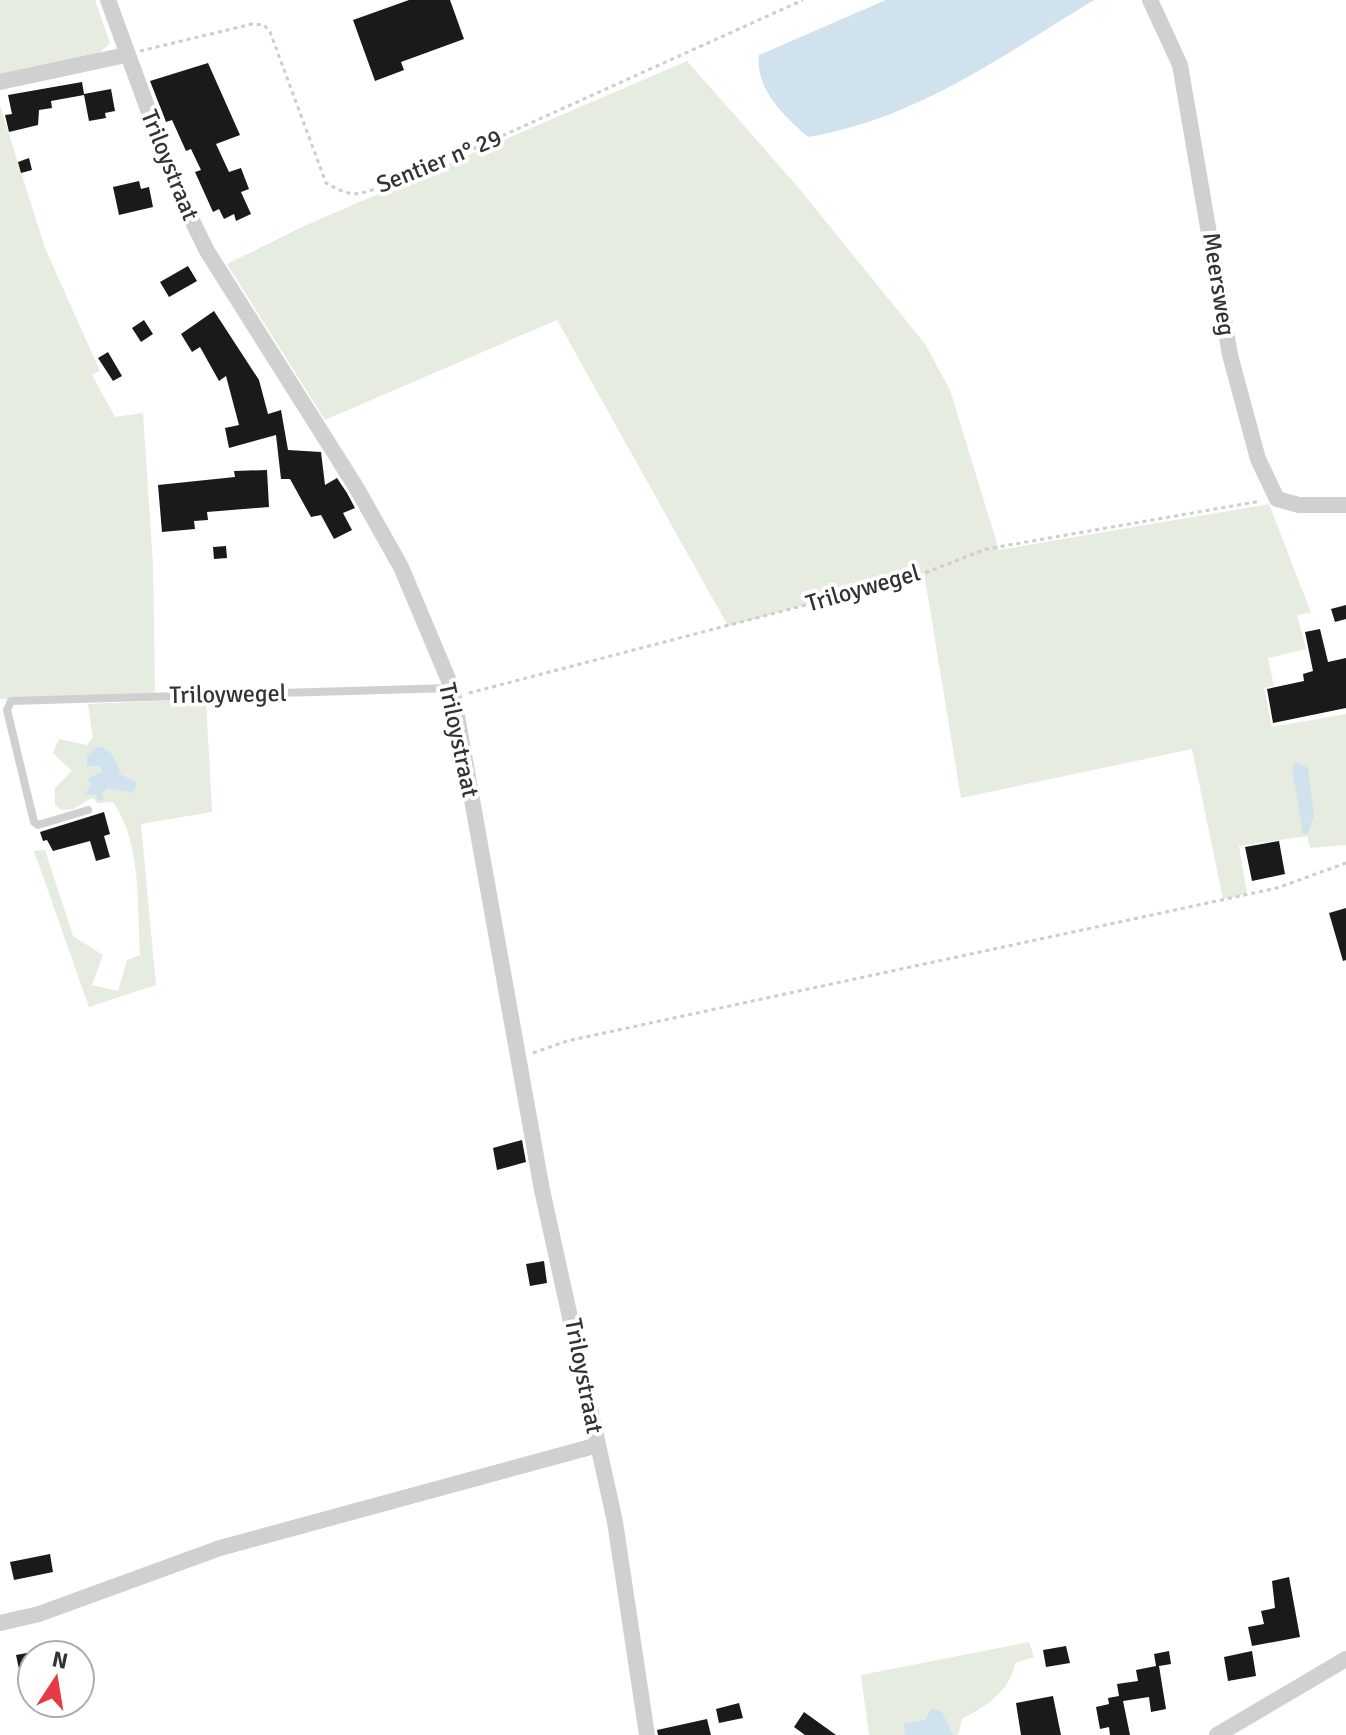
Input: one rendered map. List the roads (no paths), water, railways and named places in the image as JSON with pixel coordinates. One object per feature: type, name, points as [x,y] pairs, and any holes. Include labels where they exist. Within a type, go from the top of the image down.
[{"type":"street","name":"Triloystraat","points":[[108,0],[179,194],[207,251],[371,513],[401,567],[452,692],[542,1190],[615,1522],[647,1735]]},
{"type":"street","name":"Meersweg","points":[[1150,0],[1180,65],[1230,355],[1258,459],[1277,499],[1299,505],[1346,505]]},
{"type":"street","points":[[0,82],[126,55]]},
{"type":"street","name":"Triloystraat","points":[[0,1623],[39,1614],[220,1548],[598,1445]]},
{"type":"street","points":[[1217,1735],[1346,1659]]},
{"type":"lane","name":"Triloywegel","points":[[88,810],[38,825],[34,822],[7,706],[18,699],[452,692]]},
{"type":"water","points":[[886,0],[1094,0],[957,83],[922,100],[886,116],[808,137],[781,111],[767,91],[759,68],[759,55]]},
{"type":"water","points":[[96,747],[110,752],[121,775],[137,782],[133,793],[108,788],[102,793],[103,799],[98,801],[96,794],[84,795],[91,785],[88,778],[102,772],[100,766],[87,766],[87,756]]},
{"type":"water","points":[[1296,762],[1308,768],[1314,816],[1308,833],[1303,834],[1292,768]]},
{"type":"water","points":[[932,1708],[942,1712],[953,1735],[905,1735],[904,1724],[925,1720]]}]
